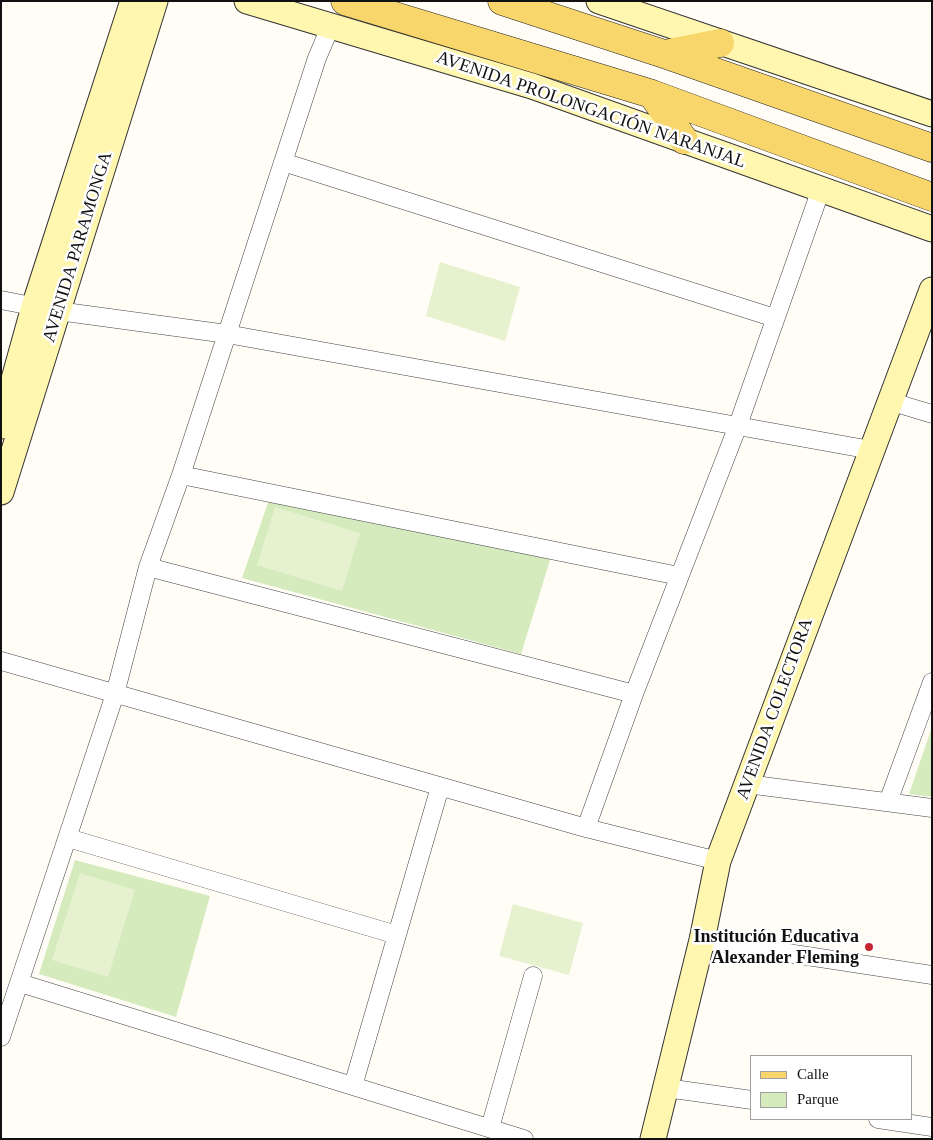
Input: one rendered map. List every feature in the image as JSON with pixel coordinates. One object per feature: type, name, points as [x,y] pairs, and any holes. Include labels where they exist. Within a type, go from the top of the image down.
[{"type":"main road","name":"AVENIDA PROLONGACIÓN NARANJAL","points":[[345,1],[652,94],[932,197]]},
{"type":"main road","points":[[502,1],[664,54],[932,148]]},
{"type":"main road","points":[[664,54],[720,43]]},
{"type":"main road","points":[[652,94],[684,140]]},
{"type":"street","name":"AVENIDA PARAMONGA","points":[[1,492],[6,461],[46,308],[133,1]]},
{"type":"street","name":"AVENIDA PARAMONGA","points":[[1,426],[46,308],[155,1]]},
{"type":"street","name":"AVENIDA PROLONGACIÓN NARANJAL","points":[[247,1],[532,86],[932,229]]},
{"type":"street","points":[[599,1],[932,114]]},
{"type":"street","points":[[1,1037],[115,694],[148,567],[181,476],[317,58],[331,25]]},
{"type":"street","points":[[283,162],[776,318]]},
{"type":"street","points":[[586,828],[634,694],[737,428],[820,190]]},
{"type":"street","name":"AVENIDA COLECTORA","points":[[653,1139],[702,940],[718,861],[932,290]]},
{"type":"street","points":[[1,300],[227,334],[737,428],[871,450]]},
{"type":"street","points":[[889,402],[932,414]]},
{"type":"street","points":[[181,476],[679,576]]},
{"type":"street","points":[[148,567],[634,694]]},
{"type":"street","points":[[1,661],[586,828],[718,861]]},
{"type":"street","points":[[888,802],[932,682]]},
{"type":"street","points":[[747,784],[932,808]]},
{"type":"street","points":[[353,1086],[440,787]]},
{"type":"street","points":[[68,838],[397,935]]},
{"type":"street","points":[[702,940],[932,975]]},
{"type":"street","points":[[490,1128],[533,976]]},
{"type":"street","points":[[20,983],[524,1139]]},
{"type":"street","points":[[666,1088],[750,1100]]},
{"type":"street","points":[[886,1120],[932,1126]]},
{"type":"green space","points":[[440,262],[520,287],[505,341],[426,316]]},
{"type":"green space","points":[[271,494],[551,557],[521,654],[242,578]]},
{"type":"green space","points":[[275,507],[360,533],[342,591],[257,565]]},
{"type":"green space","points":[[932,727],[932,797],[909,794]]},
{"type":"green space","points":[[75,860],[210,896],[176,1017],[39,974]]},
{"type":"green space","points":[[80,873],[135,890],[108,977],[52,960]]},
{"type":"green space","points":[[513,904],[583,923],[569,975],[499,956]]},
{"type":"place","name":"Institución Educativa Alexander Fleming","points":[[869,947]]}]
